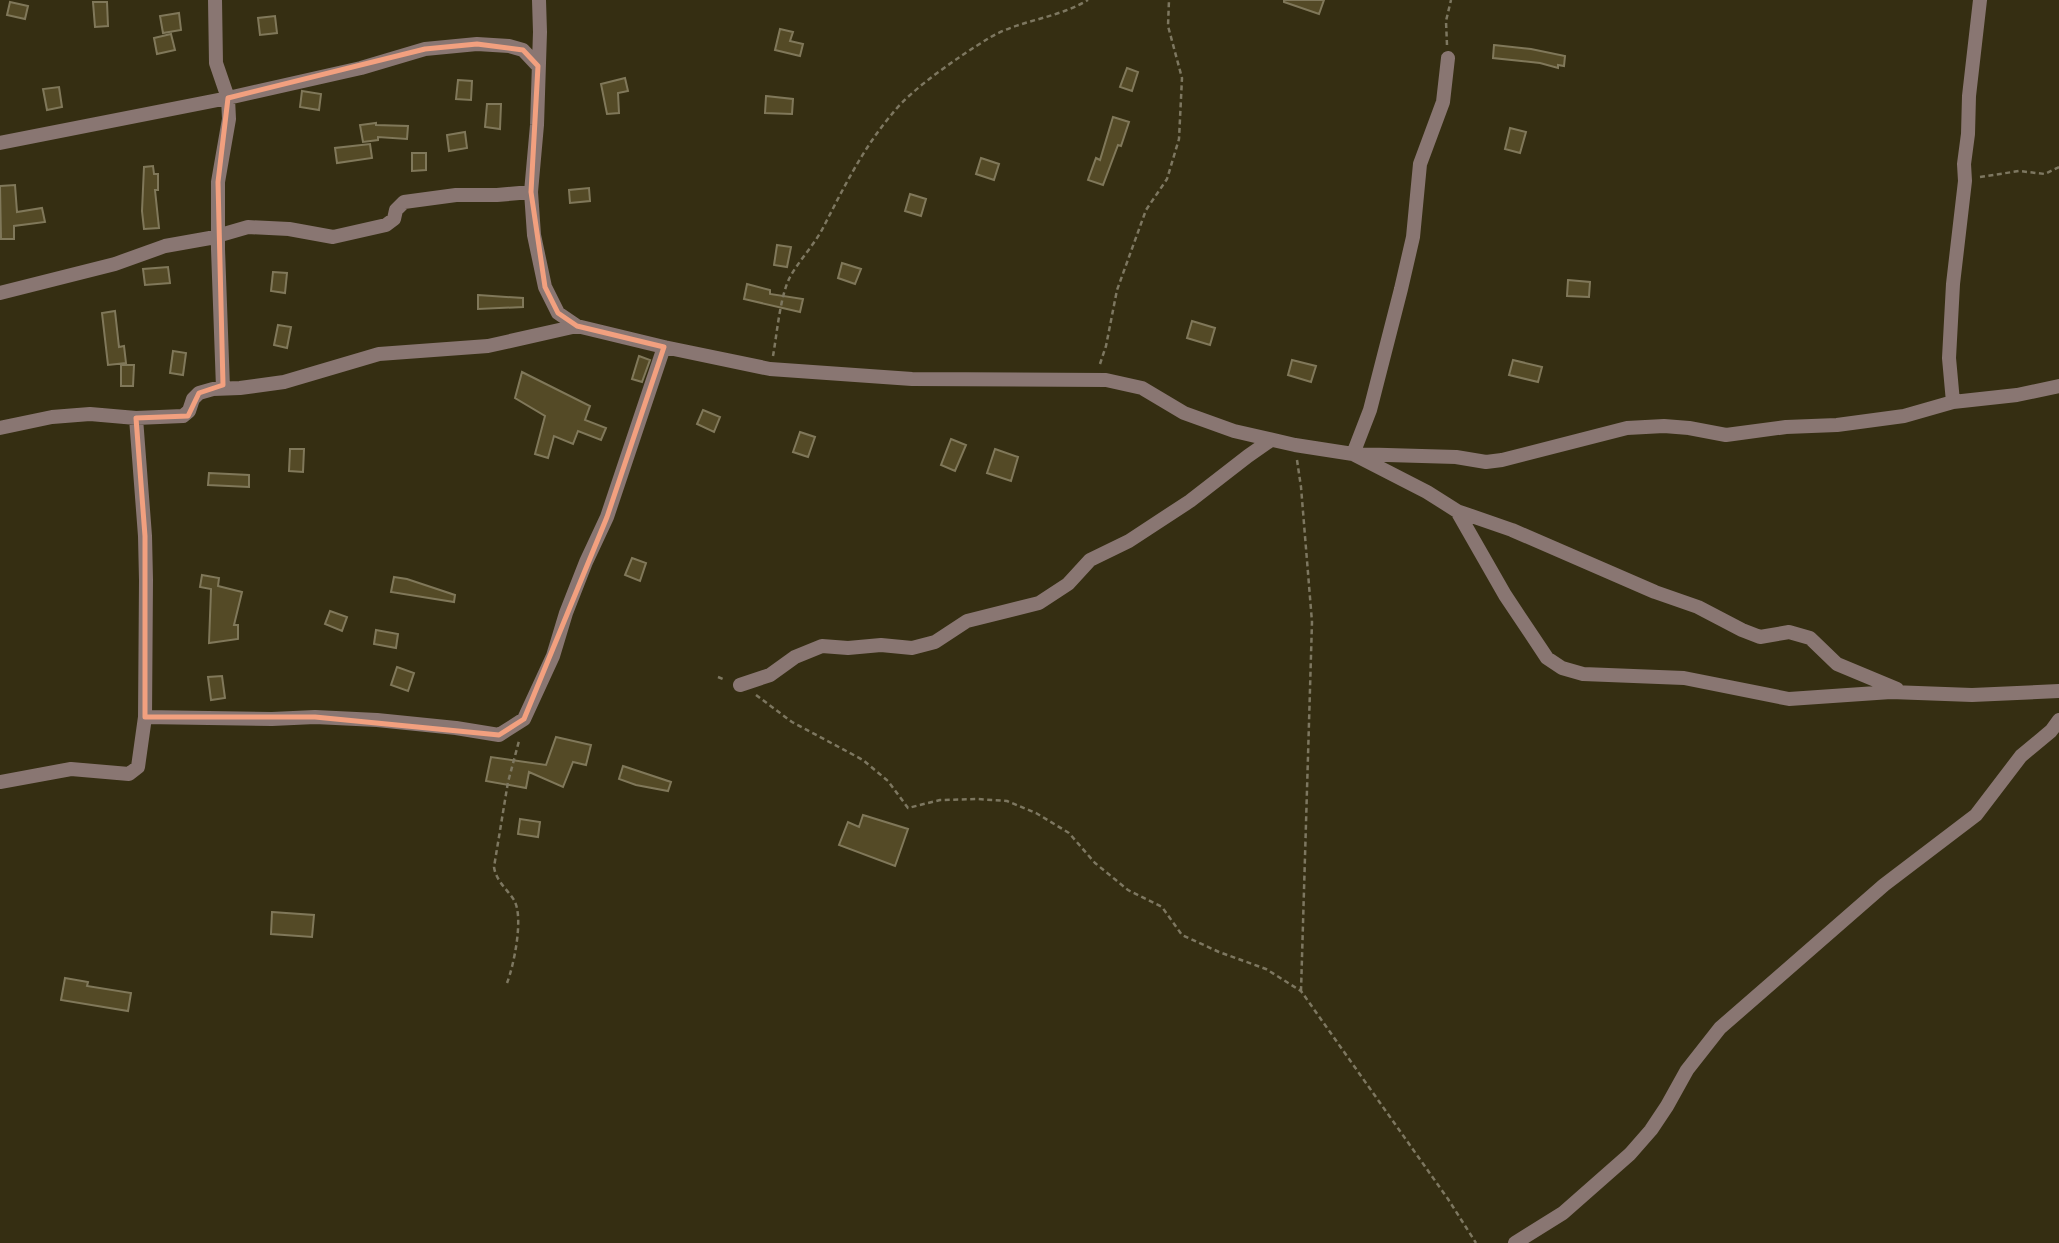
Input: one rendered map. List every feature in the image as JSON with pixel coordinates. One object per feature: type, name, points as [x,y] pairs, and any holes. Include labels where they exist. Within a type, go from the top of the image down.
[{"type":"street","points":[[215,0],[216,63],[228,98],[229,120],[218,182],[223,388]]},
{"type":"street","points":[[539,0],[537,125],[531,192],[534,235],[545,287],[558,313],[578,326],[771,369],[912,379],[1106,380],[1142,388],[1184,413],[1234,432],[1271,440],[1353,454],[1429,456],[1486,462],[1627,428],[1689,428],[1726,436],[1786,427],[1837,425],[1904,416],[1953,402],[2017,395],[2059,386]]},
{"type":"street","points":[[1953,402],[1949,358],[1953,284],[1965,180],[1969,96],[1980,0]]},
{"type":"street","points":[[0,142],[228,98],[361,68],[425,49],[477,44],[509,46],[523,50],[538,66]]},
{"type":"street","points":[[1353,454],[1370,410],[1401,289],[1413,237],[1420,164],[1443,102],[1448,58]]},
{"type":"street","points":[[0,293],[115,264],[166,246],[248,227],[289,229],[333,237],[386,225],[394,219],[396,209],[404,202],[456,195],[531,192]]},
{"type":"street","points":[[0,428],[52,417],[90,414],[136,418],[183,416],[199,393],[213,388],[240,388],[284,382],[379,354],[488,346],[578,326]]},
{"type":"street","points":[[145,717],[272,719],[315,716],[456,728],[499,735],[524,719],[553,656],[566,613],[607,517],[664,347]]},
{"type":"street","points":[[0,782],[71,769],[129,774],[138,766],[145,717],[145,536],[136,418]]},
{"type":"street","points":[[740,685],[770,675],[795,657],[822,646],[848,648],[881,645],[912,648],[935,642],[967,621],[1039,603],[1068,584],[1090,560],[1129,541],[1190,501],[1271,440]]},
{"type":"street","points":[[1353,454],[1427,492],[1457,511],[1512,530],[1655,592],[1698,607],[1742,630],[1760,637],[1789,632],[1810,638],[1837,664],[1908,693]]},
{"type":"street","points":[[1457,511],[1512,605],[1547,657],[1562,668],[1583,674],[1684,678],[1789,699],[1891,692],[1972,695],[2059,691]]},
{"type":"street","points":[[1515,1243],[1563,1213],[1630,1154],[1651,1130],[1687,1070],[1720,1028],[1874,893],[1976,815],[2021,756],[2051,731],[2059,720]]},
{"type":"path","points":[[771,369],[789,279],[824,228],[853,169],[893,112],[927,81],[991,37],[1075,8],[1088,0]]},
{"type":"path","points":[[1094,380],[1106,346],[1117,290],[1146,210],[1167,179],[1178,139],[1182,78],[1168,26],[1169,0]]},
{"type":"path","points":[[1448,58],[1446,21],[1451,0]]},
{"type":"path","points":[[1965,180],[2019,171],[2045,174],[2059,167]]},
{"type":"path","points":[[1295,445],[1312,622],[1301,992]]},
{"type":"path","points":[[718,677],[740,685],[762,698],[792,722],[863,760],[888,781],[908,808],[940,800],[978,799],[1007,801],[1036,813],[1069,834],[1095,863],[1128,890],[1162,907],[1182,935],[1266,969],[1301,992],[1448,1199],[1476,1243]]},
{"type":"path","points":[[507,983],[517,952],[517,909],[495,874],[494,867],[508,782],[524,719]]},
{"type":"highlighted area","points":[[477,44],[523,50],[538,66],[531,192],[545,287],[558,313],[577,326],[664,347],[607,517],[524,719],[499,735],[315,717],[145,717],[145,536],[136,418],[188,416],[199,393],[223,385],[218,182],[228,98],[425,49]]},
{"type":"building","points":[[1284,0],[1324,0],[1319,14]]},
{"type":"building","points":[[10,2],[28,6],[25,19],[7,15]]},
{"type":"building","points":[[93,2],[107,2],[108,26],[95,27]]},
{"type":"building","points":[[179,13],[181,30],[163,33],[160,16]]},
{"type":"building","points":[[275,16],[277,33],[260,35],[258,18]]},
{"type":"building","points":[[780,29],[793,32],[790,41],[803,44],[800,56],[775,50]]},
{"type":"building","points":[[171,34],[175,50],[157,54],[154,38]]},
{"type":"building","points":[[1494,45],[1565,56],[1564,66],[1558,65],[1558,68],[1540,63],[1493,58]]},
{"type":"building","points":[[1127,68],[1138,72],[1132,91],[1120,87]]},
{"type":"building","points":[[625,78],[628,91],[618,93],[619,113],[607,114],[601,84]]},
{"type":"building","points":[[458,80],[472,81],[471,100],[456,99]]},
{"type":"building","points":[[59,87],[62,107],[47,110],[43,89]]},
{"type":"building","points":[[302,91],[321,94],[319,110],[300,107]]},
{"type":"building","points":[[766,96],[793,99],[792,114],[765,113]]},
{"type":"building","points":[[487,104],[501,104],[500,129],[485,127]]},
{"type":"building","points":[[1113,117],[1129,122],[1103,185],[1088,180],[1096,158],[1100,160]]},
{"type":"building","points":[[376,123],[408,126],[407,139],[378,137],[378,140],[363,142],[360,125]]},
{"type":"building","points":[[1510,128],[1526,132],[1520,153],[1505,149]]},
{"type":"building","points":[[465,132],[467,148],[449,151],[447,135]]},
{"type":"building","points":[[370,144],[372,158],[337,163],[335,148]]},
{"type":"building","points":[[412,153],[426,153],[426,170],[412,171]]},
{"type":"building","points":[[981,158],[999,164],[994,180],[976,174]]},
{"type":"building","points":[[153,166],[154,174],[158,174],[158,190],[155,190],[159,228],[144,229],[144,167]]},
{"type":"building","points":[[15,185],[17,212],[42,208],[45,222],[14,226],[14,239],[1,239],[0,186]]},
{"type":"building","points":[[589,188],[590,201],[570,203],[569,190]]},
{"type":"building","points":[[910,194],[926,199],[921,216],[905,211]]},
{"type":"building","points":[[777,245],[791,247],[787,267],[774,265]]},
{"type":"building","points":[[842,263],[861,269],[855,284],[838,278]]},
{"type":"building","points":[[168,267],[170,283],[145,285],[143,269]]},
{"type":"building","points":[[273,272],[287,273],[285,293],[271,291]]},
{"type":"building","points":[[1568,280],[1590,282],[1589,297],[1567,296]]},
{"type":"building","points":[[747,284],[770,290],[770,294],[803,299],[800,312],[744,299]]},
{"type":"building","points":[[478,295],[523,298],[523,307],[478,309]]},
{"type":"building","points":[[115,311],[119,347],[124,346],[126,363],[108,365],[102,313]]},
{"type":"building","points":[[1192,321],[1215,328],[1210,345],[1187,338]]},
{"type":"building","points":[[278,325],[291,327],[287,348],[274,345]]},
{"type":"building","points":[[173,351],[186,353],[183,375],[170,373]]},
{"type":"building","points":[[639,356],[650,360],[642,382],[632,379]]},
{"type":"building","points":[[1292,360],[1316,366],[1311,382],[1288,375]]},
{"type":"building","points":[[1513,360],[1542,367],[1538,382],[1509,375]]},
{"type":"building","points":[[121,365],[134,365],[133,386],[121,386]]},
{"type":"building","points":[[522,372],[590,406],[585,420],[606,428],[601,440],[578,431],[573,444],[554,436],[548,458],[535,454],[545,416],[515,398]]},
{"type":"building","points":[[703,410],[720,417],[714,432],[697,424]]},
{"type":"building","points":[[800,432],[815,437],[808,457],[793,452]]},
{"type":"building","points":[[951,439],[966,445],[955,471],[941,465]]},
{"type":"building","points":[[290,449],[304,449],[303,472],[289,471]]},
{"type":"building","points":[[995,449],[1018,457],[1011,481],[987,473]]},
{"type":"building","points":[[209,473],[249,475],[249,487],[208,485]]},
{"type":"building","points":[[632,558],[646,563],[640,581],[625,575]]},
{"type":"building","points":[[202,575],[219,578],[218,586],[242,592],[234,625],[238,625],[238,639],[209,643],[211,589],[200,587]]},
{"type":"building","points":[[394,577],[455,595],[454,602],[391,592]]},
{"type":"building","points":[[330,611],[347,617],[342,631],[325,624]]},
{"type":"building","points":[[376,630],[398,634],[396,648],[374,644]]},
{"type":"building","points":[[397,667],[414,673],[408,691],[391,685]]},
{"type":"building","points":[[222,676],[225,698],[211,700],[208,677]]},
{"type":"building","points":[[556,737],[591,745],[586,765],[573,762],[563,787],[529,772],[526,788],[486,781],[491,757],[546,765]]},
{"type":"building","points":[[623,766],[671,782],[668,791],[619,779]]},
{"type":"building","points":[[863,815],[908,829],[895,866],[839,845],[848,822],[859,827]]},
{"type":"building","points":[[520,819],[540,822],[538,837],[518,834]]},
{"type":"building","points":[[272,912],[314,915],[312,937],[271,934]]},
{"type":"building","points":[[65,978],[88,982],[87,986],[131,993],[128,1011],[61,1000]]}]
